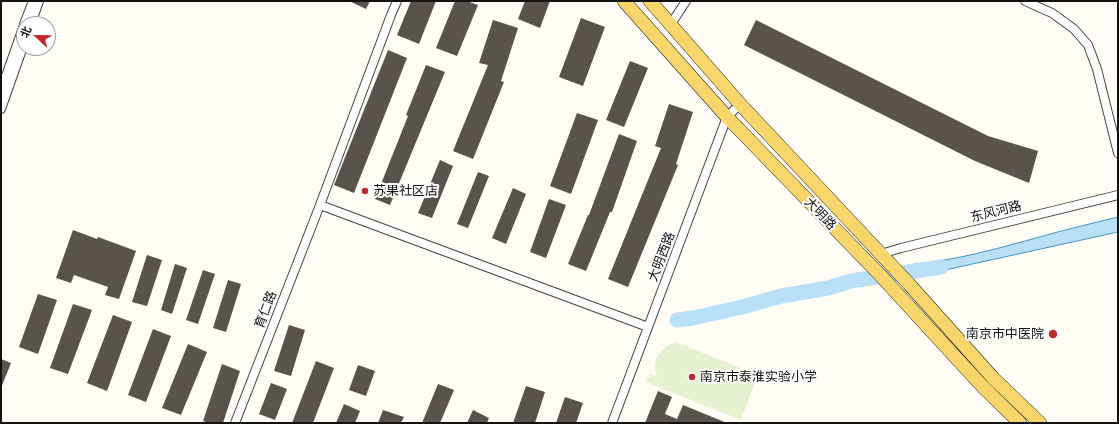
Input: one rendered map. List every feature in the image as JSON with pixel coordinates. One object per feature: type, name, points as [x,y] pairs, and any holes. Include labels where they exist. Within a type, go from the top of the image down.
[{"type":"main road","name":"大明路","points":[[624,1],[727,117],[892,289],[983,387],[1020,423]]},
{"type":"main road","points":[[650,1],[740,104],[909,284],[993,378],[1040,423]]},
{"type":"street","points":[[27,16],[33,1]]},
{"type":"street","points":[[34,16],[39,1]]},
{"type":"street","name":"育仁路","points":[[235,423],[320,205],[391,15],[398,1]]},
{"type":"street","points":[[671,24],[686,1]]},
{"type":"street","points":[[1025,1],[1052,13],[1074,29],[1088,45],[1097,69],[1118,153]]},
{"type":"street","points":[[1,90],[16,48]]},
{"type":"street","points":[[1,109],[20,56]]},
{"type":"street","name":"大明西路","points":[[612,423],[727,117],[740,104]]},
{"type":"street","name":"东风河路","points":[[885,259],[901,248],[1118,195]]},
{"type":"street","points":[[320,205],[648,327]]},
{"type":"green space","points":[[676,342],[745,370],[754,385],[741,420],[646,382],[650,374],[657,377],[655,363],[661,351],[668,345]]},
{"type":"water","points":[[1118,217],[1118,232],[936,272],[922,271],[914,267],[914,264],[947,260],[979,253]]},
{"type":"building","points":[[349,1],[370,1],[366,9]]},
{"type":"building","points":[[411,1],[436,1],[419,44],[397,35]]},
{"type":"building","points":[[455,1],[467,1],[478,5],[457,56],[436,48]]},
{"type":"building","points":[[525,1],[550,1],[540,28],[518,19]]},
{"type":"building","points":[[581,18],[605,27],[583,86],[559,77]]},
{"type":"building","points":[[493,20],[518,28],[501,81],[504,82],[473,159],[453,151],[488,65],[479,63]]},
{"type":"building","points":[[756,20],[988,136],[1038,151],[1029,183],[975,161],[744,45]]},
{"type":"building","points":[[388,50],[407,58],[354,193],[334,185]]},
{"type":"building","points":[[630,61],[648,68],[624,127],[606,120]]},
{"type":"building","points":[[426,65],[445,72],[390,205],[375,199],[408,116],[406,115]]},
{"type":"building","points":[[669,104],[693,112],[676,164],[678,165],[628,287],[608,279],[661,148],[655,146]]},
{"type":"building","points":[[577,113],[598,120],[571,194],[550,186]]},
{"type":"building","points":[[619,134],[637,141],[612,212],[610,212],[586,271],[568,264],[589,215]]},
{"type":"building","points":[[440,160],[453,166],[432,218],[418,213]]},
{"type":"building","points":[[478,172],[489,176],[468,228],[457,224]]},
{"type":"building","points":[[513,188],[526,194],[506,244],[492,238]]},
{"type":"building","points":[[549,199],[566,205],[546,258],[530,252]]},
{"type":"building","points":[[73,230],[97,239],[98,237],[136,251],[119,299],[105,295],[108,287],[74,275],[71,283],[56,278]]},
{"type":"building","points":[[147,255],[162,260],[147,306],[132,302]]},
{"type":"building","points":[[175,264],[187,268],[172,314],[161,310]]},
{"type":"building","points":[[203,270],[215,274],[198,324],[186,320]]},
{"type":"building","points":[[228,280],[241,284],[226,332],[213,328]]},
{"type":"building","points":[[38,294],[57,300],[38,354],[19,347]]},
{"type":"building","points":[[73,304],[92,310],[68,374],[50,368]]},
{"type":"building","points":[[113,315],[132,322],[107,391],[87,383]]},
{"type":"building","points":[[289,325],[305,330],[291,376],[274,371]]},
{"type":"building","points":[[153,329],[171,336],[146,402],[128,395]]},
{"type":"building","points":[[188,344],[207,352],[181,415],[162,408]]},
{"type":"building","points":[[1,359],[11,363],[1,388]]},
{"type":"building","points":[[316,361],[334,368],[313,423],[292,423]]},
{"type":"building","points":[[222,364],[240,371],[223,423],[209,423],[203,421]]},
{"type":"building","points":[[358,365],[375,371],[366,396],[349,390]]},
{"type":"building","points":[[271,383],[287,389],[275,420],[259,414]]},
{"type":"building","points":[[438,384],[454,390],[440,423],[422,423]]},
{"type":"building","points":[[526,386],[545,392],[535,423],[513,423]]},
{"type":"building","points":[[658,391],[672,397],[665,414],[677,419],[683,405],[727,423],[645,423]]},
{"type":"building","points":[[565,397],[583,403],[576,423],[556,423]]},
{"type":"building","points":[[344,404],[360,411],[355,423],[336,423]]},
{"type":"building","points":[[383,410],[404,417],[401,423],[378,423]]},
{"type":"building","points":[[473,410],[489,418],[487,423],[467,423]]},
{"type":"waterway","points":[[677,320],[742,307],[781,296],[828,288],[851,281],[941,267]]},
{"type":"place","name":"苏果社区店","points":[[365,191]]},
{"type":"place","name":"南京市中医院","points":[[1053,334]]},
{"type":"place","name":"南京市泰淮实验小学","points":[[692,377]]}]
